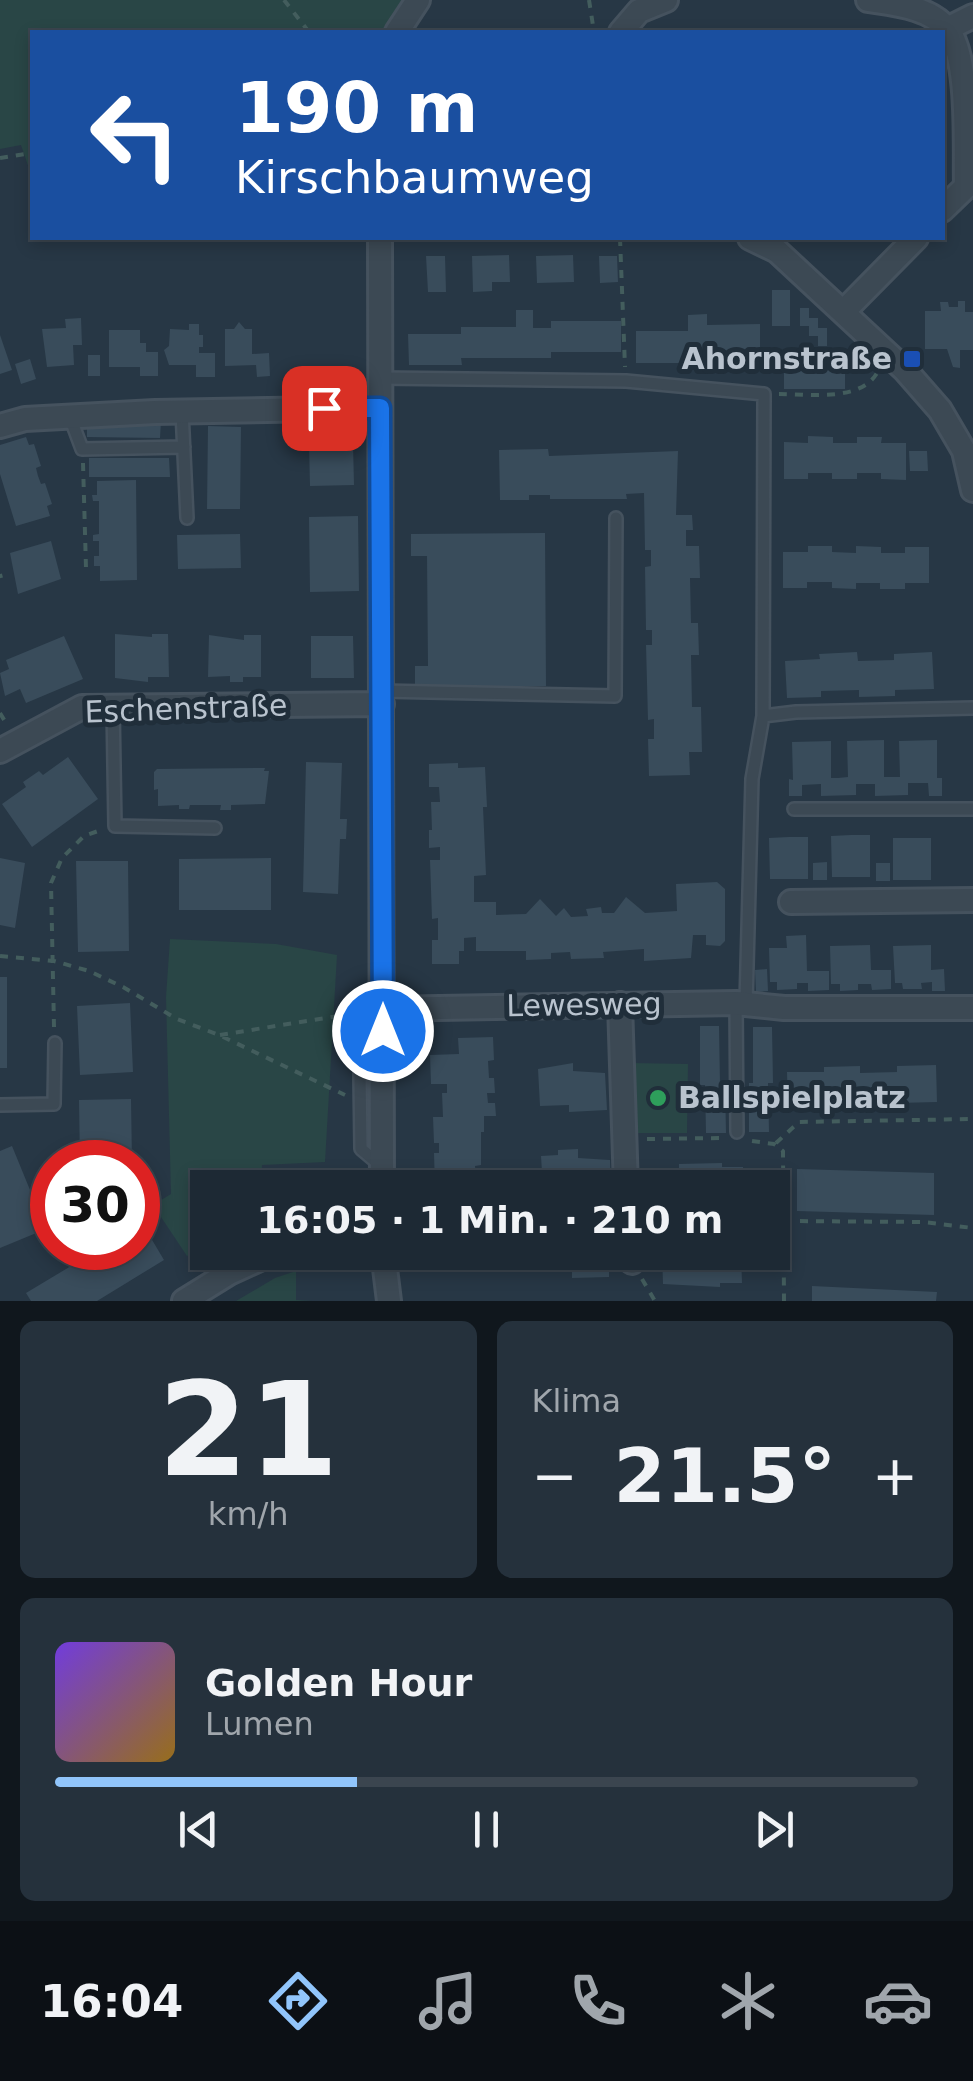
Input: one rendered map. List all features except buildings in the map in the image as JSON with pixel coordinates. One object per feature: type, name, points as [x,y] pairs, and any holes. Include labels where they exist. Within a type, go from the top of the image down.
[{"type":"street","points":[[397,30],[418,0]]},
{"type":"street","points":[[623,30],[639,11],[666,0]]},
{"type":"street","points":[[868,0],[906,6],[948,28],[961,58],[970,183],[945,207]]},
{"type":"street","points":[[948,28],[973,16]]},
{"type":"street","points":[[380,240],[382,1170]]},
{"type":"street","points":[[754,240],[777,251],[888,354],[940,410],[964,451],[973,490]]},
{"type":"street","points":[[843,312],[914,240]]},
{"type":"street","points":[[0,426],[26,419],[182,411],[380,408]]},
{"type":"street","name":"Eschenstraße","points":[[0,751],[82,707],[382,698]]},
{"type":"street","points":[[791,902],[973,900]]},
{"type":"street","name":"Lewesweg","points":[[383,1001],[973,1008]]},
{"type":"street","points":[[620,1004],[625,1170]]},
{"type":"street","points":[[184,1301],[236,1270]]},
{"type":"street","points":[[385,1270],[389,1301]]},
{"type":"lane","points":[[379,378],[626,381],[764,394],[763,716],[752,778],[737,1132]]},
{"type":"lane","points":[[182,411],[188,518]]},
{"type":"lane","points":[[70,417],[82,449],[184,447]]},
{"type":"lane","points":[[382,698],[615,696],[616,518]]},
{"type":"lane","points":[[113,706],[115,826],[215,828]]},
{"type":"lane","points":[[763,716],[973,708]]},
{"type":"lane","points":[[794,809],[973,809]]},
{"type":"lane","points":[[376,1170],[360,1149],[359,1006],[383,1001]]},
{"type":"lane","points":[[0,1104],[54,1104],[54,1043]]},
{"type":"path","points":[[284,0],[307,30]]},
{"type":"path","points":[[589,0],[594,30]]},
{"type":"path","points":[[0,158],[30,152]]},
{"type":"path","points":[[620,240],[626,381]]},
{"type":"path","points":[[764,394],[847,393],[873,380],[888,354]]},
{"type":"path","points":[[82,449],[86,568]]},
{"type":"path","points":[[54,1043],[51,883],[62,858],[84,836],[115,826]]},
{"type":"path","points":[[0,956],[54,961],[89,971],[177,1019],[220,1035],[359,1102]]},
{"type":"path","points":[[220,1035],[359,1013]]},
{"type":"path","points":[[774,1144],[799,1122],[973,1119]]},
{"type":"path","points":[[622,1139],[736,1138],[774,1144],[784,1151],[784,1170]]},
{"type":"path","points":[[790,1221],[923,1222],[973,1228]]},
{"type":"path","points":[[784,1270],[784,1301]]},
{"type":"green space","points":[[0,0],[406,0],[387,30],[30,30],[30,171],[21,145],[0,149]]},
{"type":"green space","points":[[170,939],[276,944],[337,955],[325,1162],[262,1165],[262,1170],[190,1170],[187,1256],[160,1216],[160,1201],[171,1194],[166,997]]},
{"type":"green space","name":"Ballspielplatz","points":[[629,1063],[688,1064],[687,1133],[628,1133]]},
{"type":"green space","points":[[296,1271],[296,1300],[312,1301],[236,1301],[275,1278]]},
{"type":"place","name":"Ahornstraße","points":[[912,359]]},
{"type":"place","name":"Ballspielplatz","points":[[658,1098]]},
{"type":"route","points":[[324,408],[380,408],[383,1031]]}]
